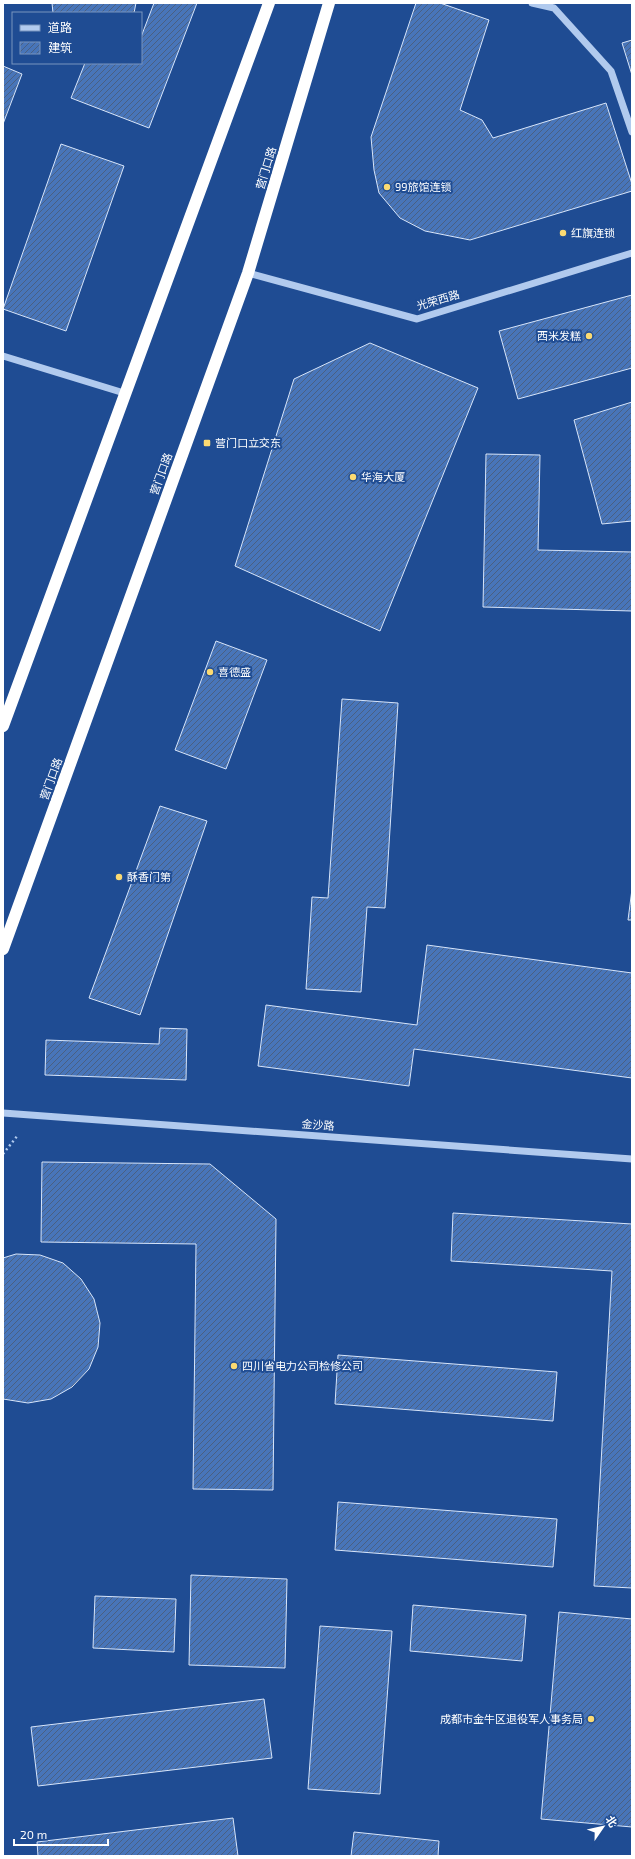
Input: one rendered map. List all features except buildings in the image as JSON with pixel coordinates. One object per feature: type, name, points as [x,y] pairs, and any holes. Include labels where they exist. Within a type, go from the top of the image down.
[{"type":"highway","points":[[3,726],[124,393],[269,3]]},
{"type":"highway","name":"营门口路","points":[[3,949],[248,273],[329,3]]},
{"type":"street","points":[[532,3],[554,8],[611,71],[632,132]]},
{"type":"street","name":"光荣西路","points":[[248,273],[417,319],[632,253]]},
{"type":"street","points":[[3,356],[124,393]]},
{"type":"street","name":"金沙路","points":[[3,1113],[632,1159]]},
{"type":"place","name":"99旅馆连锁","points":[[387,187]]},
{"type":"place","name":"红旗连锁","points":[[563,233]]},
{"type":"place","name":"西米发糕","points":[[589,336]]},
{"type":"place","name":"营门口立交东","points":[[207,443]]},
{"type":"place","name":"华海大厦","points":[[353,477]]},
{"type":"place","name":"喜德盛","points":[[210,672]]},
{"type":"place","name":"酥香门第","points":[[119,877]]},
{"type":"place","name":"四川省电力公司检修公司","points":[[234,1366]]},
{"type":"place","name":"成都市金牛区退役军人事务局","points":[[591,1719]]}]
